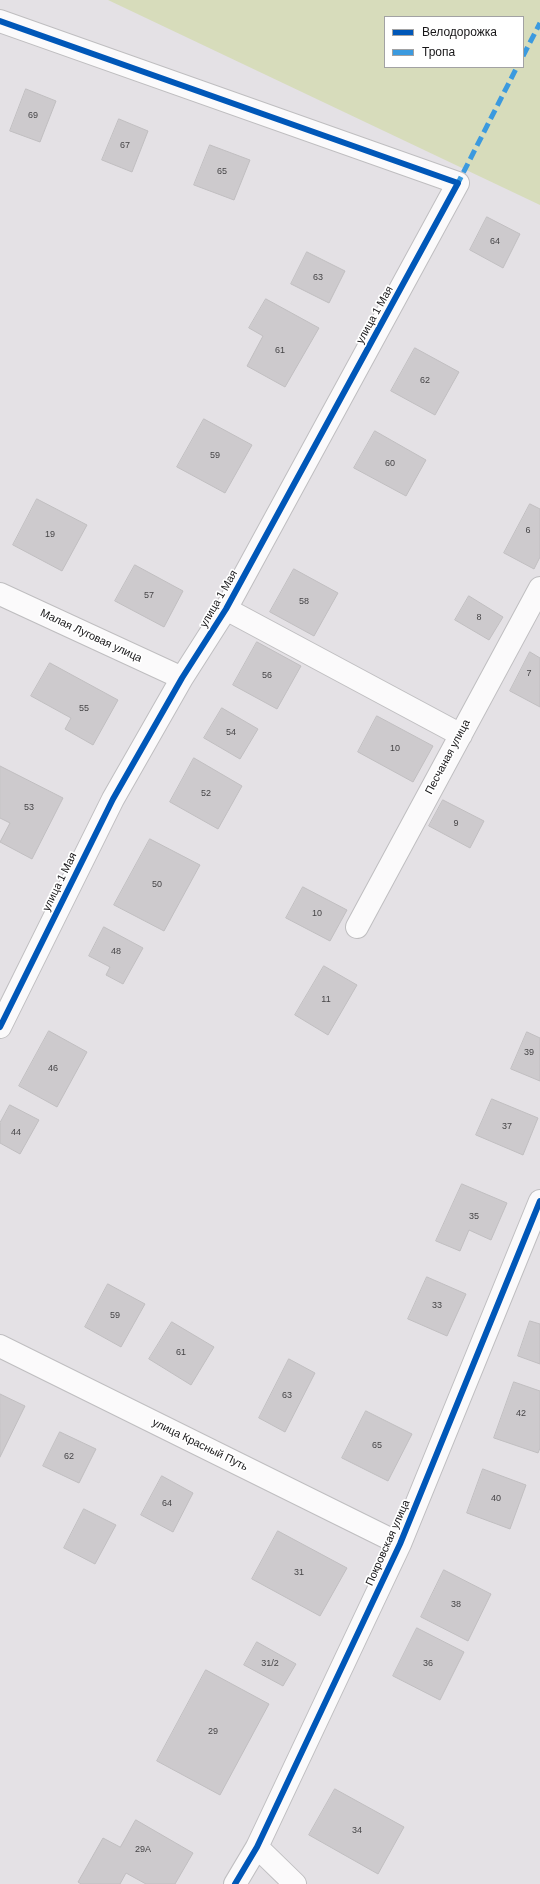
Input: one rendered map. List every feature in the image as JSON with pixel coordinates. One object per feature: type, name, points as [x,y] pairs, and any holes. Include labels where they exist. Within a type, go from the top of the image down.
[{"type":"street","name":"улица 1 Мая","points":[[0,22],[458,183],[226,609],[182,678],[113,799],[0,1026]]},
{"type":"street","name":"Песчаная улица","points":[[356,927],[540,588]]},
{"type":"street","name":"Малая Луговая улица","points":[[0,594],[182,678]]},
{"type":"street","points":[[226,609],[461,735]]},
{"type":"street","name":"Покровская улица","points":[[236,1884],[257,1848],[400,1544],[540,1201]]},
{"type":"street","name":"улица Красный Путь","points":[[0,1346],[400,1544]]},
{"type":"street","points":[[257,1848],[295,1884]]},
{"type":"green space","points":[[108,0],[540,0],[540,205]]},
{"type":"building","points":[[26,89],[56,101],[40,142],[10,131]]},
{"type":"building","points":[[119,119],[148,131],[132,172],[102,160]]},
{"type":"building","points":[[210,145],[250,160],[234,200],[194,185]]},
{"type":"building","points":[[487,217],[520,234],[503,268],[470,250]]},
{"type":"building","points":[[307,252],[345,271],[329,303],[291,284]]},
{"type":"building","points":[[266,299],[319,328],[285,387],[247,366],[263,336],[249,328]]},
{"type":"building","points":[[415,348],[459,372],[435,415],[391,391]]},
{"type":"building","points":[[204,419],[252,445],[225,493],[177,467]]},
{"type":"building","points":[[375,431],[426,460],[406,496],[354,468]]},
{"type":"building","points":[[37,499],[87,525],[62,571],[13,545]]},
{"type":"building","points":[[530,504],[540,509],[540,557],[534,569],[504,553]]},
{"type":"building","points":[[135,565],[183,591],[164,627],[115,601]]},
{"type":"building","points":[[294,569],[338,593],[314,636],[270,612]]},
{"type":"building","points":[[469,596],[503,617],[489,640],[455,620]]},
{"type":"building","points":[[257,642],[301,666],[277,709],[233,685]]},
{"type":"building","points":[[530,652],[540,658],[540,707],[510,691]]},
{"type":"building","points":[[50,663],[118,700],[93,745],[65,729],[71,718],[31,696]]},
{"type":"building","points":[[222,708],[258,729],[240,759],[204,738]]},
{"type":"building","points":[[377,716],[433,746],[413,782],[358,752]]},
{"type":"building","points":[[194,758],[242,786],[218,829],[170,802]]},
{"type":"building","points":[[0,766],[63,798],[32,859],[0,842],[10,823],[0,818]]},
{"type":"building","points":[[443,800],[484,821],[470,848],[429,826]]},
{"type":"building","points":[[150,839],[200,865],[164,931],[114,905]]},
{"type":"building","points":[[303,887],[347,910],[330,941],[286,918]]},
{"type":"building","points":[[104,927],[143,948],[123,984],[106,975],[110,967],[89,956]]},
{"type":"building","points":[[324,966],[357,985],[328,1035],[295,1015]]},
{"type":"building","points":[[49,1031],[87,1052],[57,1107],[19,1086]]},
{"type":"building","points":[[527,1032],[540,1038],[540,1081],[511,1069]]},
{"type":"building","points":[[492,1099],[538,1118],[523,1155],[476,1135]]},
{"type":"building","points":[[10,1105],[39,1120],[20,1154],[0,1143],[0,1123]]},
{"type":"building","points":[[462,1184],[507,1203],[491,1240],[469,1230],[460,1251],[436,1241]]},
{"type":"building","points":[[427,1277],[466,1294],[447,1336],[408,1319]]},
{"type":"building","points":[[108,1284],[145,1304],[121,1347],[85,1327]]},
{"type":"building","points":[[530,1321],[540,1324],[540,1364],[518,1356]]},
{"type":"building","points":[[172,1322],[214,1347],[191,1385],[149,1359]]},
{"type":"building","points":[[289,1359],[315,1373],[285,1432],[259,1418]]},
{"type":"building","points":[[514,1382],[540,1391],[540,1448],[538,1453],[494,1438]]},
{"type":"building","points":[[0,1394],[25,1406],[0,1457]]},
{"type":"building","points":[[366,1411],[412,1434],[388,1481],[342,1458]]},
{"type":"building","points":[[60,1432],[96,1449],[79,1483],[43,1466]]},
{"type":"building","points":[[483,1469],[526,1485],[510,1529],[467,1513]]},
{"type":"building","points":[[162,1476],[193,1493],[173,1532],[141,1515]]},
{"type":"building","points":[[84,1509],[116,1525],[95,1564],[64,1548]]},
{"type":"building","points":[[278,1531],[347,1568],[320,1616],[252,1579]]},
{"type":"building","points":[[444,1570],[491,1594],[468,1641],[421,1617]]},
{"type":"building","points":[[417,1628],[464,1652],[440,1700],[393,1676]]},
{"type":"building","points":[[257,1642],[296,1664],[283,1686],[244,1665]]},
{"type":"building","points":[[206,1670],[269,1704],[220,1795],[157,1761]]},
{"type":"building","points":[[335,1789],[404,1827],[378,1874],[309,1835]]},
{"type":"building","points":[[136,1820],[193,1853],[175,1884],[146,1884],[126,1873],[120,1884],[81,1884],[78,1882],[103,1838],[120,1847]]},
{"type":"marked path","points":[[524,54],[540,23]]},
{"type":"marked path","points":[[455,182],[458,183],[516,68]]},
{"type":"cycle path","points":[[0,21],[458,183],[226,609],[182,678],[113,799],[0,1027]]},
{"type":"cycle path","points":[[235,1884],[257,1847],[400,1544],[540,1201]]}]
